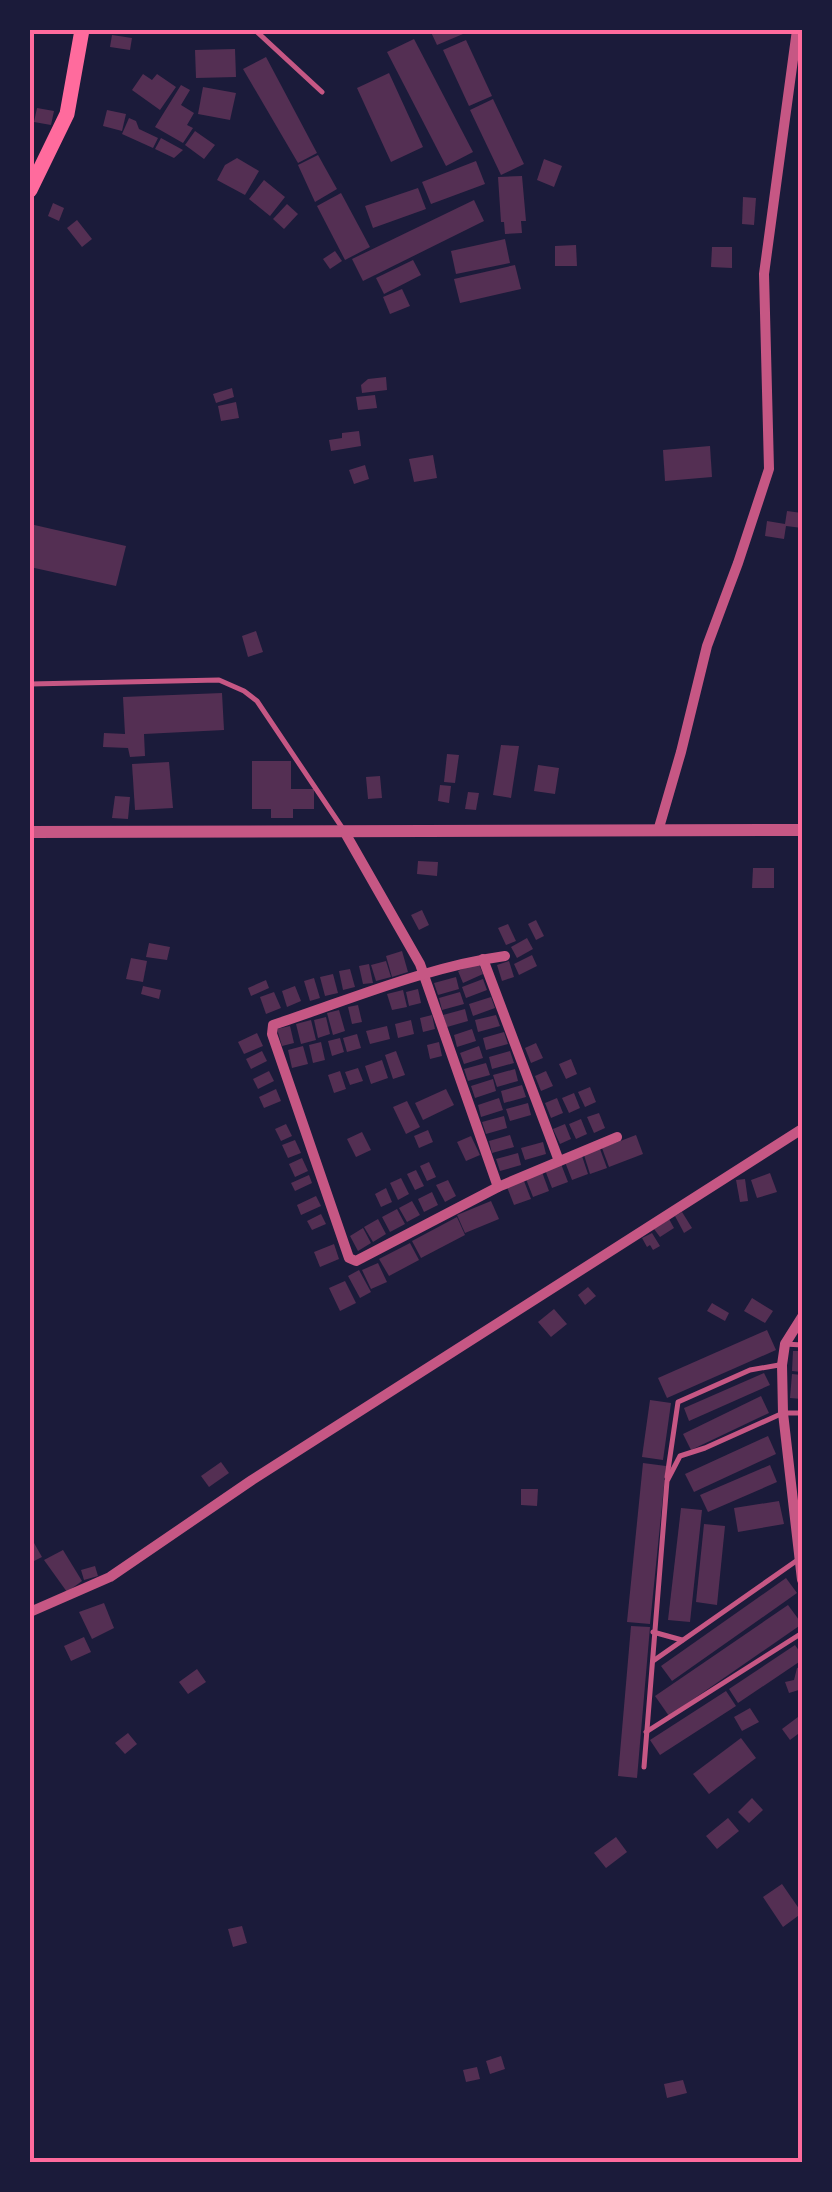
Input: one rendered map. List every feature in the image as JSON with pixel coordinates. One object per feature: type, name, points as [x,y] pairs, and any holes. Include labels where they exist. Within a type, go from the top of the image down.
[{"type":"main road","points":[[30,190],[67,114],[82,30]]},
{"type":"street","points":[[658,831],[707,646],[768,469],[764,274],[797,30]]},
{"type":"street","points":[[30,832],[802,830]]},
{"type":"street","points":[[344,832],[423,974],[498,1187]]},
{"type":"street","points":[[506,956],[423,974],[272,1026],[349,1258],[356,1261],[498,1187],[618,1137]]},
{"type":"street","points":[[483,959],[560,1161]]},
{"type":"street","points":[[30,1612],[110,1578],[252,1480],[802,1129]]},
{"type":"street","points":[[802,1318],[785,1344],[782,1365],[783,1412],[802,1580]]},
{"type":"lane","points":[[254,30],[322,92]]},
{"type":"lane","points":[[30,684],[219,680],[244,691],[257,701],[344,832]]},
{"type":"lane","points":[[785,1344],[802,1345]]},
{"type":"lane","points":[[644,1767],[667,1481],[678,1402],[750,1370],[782,1365]]},
{"type":"lane","points":[[667,1481],[680,1456],[783,1412],[802,1413]]},
{"type":"lane","points":[[651,1662],[801,1558]]},
{"type":"lane","points":[[654,1632],[682,1640]]},
{"type":"lane","points":[[646,1732],[802,1633]]},
{"type":"building","points":[[430,30],[461,30],[463,34],[437,45]]},
{"type":"building","points":[[112,35],[132,38],[130,50],[110,47]]},
{"type":"building","points":[[414,39],[473,152],[446,166],[387,52]]},
{"type":"building","points":[[466,40],[492,96],[469,106],[443,50]]},
{"type":"building","points":[[235,49],[236,77],[196,78],[195,50]]},
{"type":"building","points":[[266,57],[317,153],[298,163],[243,69]]},
{"type":"building","points":[[389,73],[423,147],[391,162],[357,88]]},
{"type":"building","points":[[143,74],[152,80],[157,74],[176,87],[160,110],[132,90]]},
{"type":"building","points":[[181,85],[190,90],[181,105],[194,113],[187,125],[193,128],[183,143],[155,127]]},
{"type":"building","points":[[203,87],[236,93],[230,120],[198,114]]},
{"type":"building","points":[[493,99],[524,164],[501,175],[470,110]]},
{"type":"building","points":[[37,108],[54,111],[51,125],[34,122]]},
{"type":"building","points":[[107,110],[126,114],[122,131],[103,126]]},
{"type":"building","points":[[129,118],[136,121],[139,129],[158,138],[153,148],[122,134]]},
{"type":"building","points":[[195,131],[215,145],[204,159],[185,145]]},
{"type":"building","points":[[161,138],[183,150],[174,158],[155,149]]},
{"type":"building","points":[[318,155],[337,189],[315,202],[298,165]]},
{"type":"building","points":[[237,158],[259,171],[245,195],[217,180],[225,165]]},
{"type":"building","points":[[544,159],[562,166],[554,187],[537,180]]},
{"type":"building","points":[[476,161],[485,184],[431,204],[422,182]]},
{"type":"building","points":[[522,176],[526,221],[521,221],[522,233],[505,234],[498,177]]},
{"type":"building","points":[[264,180],[285,197],[270,216],[249,199]]},
{"type":"building","points":[[418,188],[426,209],[373,228],[365,206]]},
{"type":"building","points":[[341,193],[370,247],[345,260],[317,206]]},
{"type":"building","points":[[743,197],[756,198],[754,225],[742,224]]},
{"type":"building","points":[[474,200],[484,221],[363,281],[352,259]]},
{"type":"building","points":[[53,203],[64,208],[59,221],[48,216]]},
{"type":"building","points":[[287,204],[298,214],[284,229],[273,219]]},
{"type":"building","points":[[77,220],[92,239],[82,247],[67,228]]},
{"type":"building","points":[[505,239],[510,263],[456,274],[451,251]]},
{"type":"building","points":[[576,245],[577,266],[555,266],[555,246]]},
{"type":"building","points":[[712,247],[732,247],[732,268],[711,267]]},
{"type":"building","points":[[335,251],[342,261],[330,269],[323,259]]},
{"type":"building","points":[[413,260],[421,275],[384,294],[376,278]]},
{"type":"building","points":[[515,265],[521,289],[460,303],[454,279]]},
{"type":"building","points":[[402,289],[410,306],[390,314],[383,297]]},
{"type":"building","points":[[386,377],[387,390],[362,393],[361,385],[368,379]]},
{"type":"building","points":[[232,388],[234,397],[216,403],[213,394]]},
{"type":"building","points":[[375,395],[377,408],[358,410],[356,397]]},
{"type":"building","points":[[236,402],[239,418],[221,421],[218,406]]},
{"type":"building","points":[[359,431],[361,446],[331,451],[329,440]]},
{"type":"building","points":[[710,446],[712,477],[665,481],[663,450]]},
{"type":"building","points":[[433,455],[437,478],[414,482],[409,459]]},
{"type":"building","points":[[365,465],[369,479],[354,484],[349,470]]},
{"type":"building","points":[[787,511],[802,513],[802,528],[786,526],[784,539],[765,536],[767,521],[785,524]]},
{"type":"building","points":[[30,524],[126,546],[116,586],[30,567]]},
{"type":"building","points":[[256,631],[263,652],[248,657],[242,636]]},
{"type":"building","points":[[222,693],[224,730],[144,734],[145,756],[130,757],[128,748],[103,747],[104,733],[125,734],[123,697]]},
{"type":"building","points":[[501,745],[519,746],[511,798],[493,795]]},
{"type":"building","points":[[447,754],[459,755],[455,783],[444,782]]},
{"type":"building","points":[[252,761],[291,761],[291,789],[314,789],[314,809],[293,809],[293,818],[271,818],[271,809],[252,809]]},
{"type":"building","points":[[169,762],[173,808],[135,810],[132,764]]},
{"type":"building","points":[[538,765],[559,768],[555,794],[534,791]]},
{"type":"building","points":[[380,776],[382,798],[368,799],[366,777]]},
{"type":"building","points":[[440,785],[451,786],[449,803],[438,801]]},
{"type":"building","points":[[468,792],[479,793],[476,810],[465,809]]},
{"type":"building","points":[[115,796],[130,797],[128,819],[112,818]]},
{"type":"building","points":[[418,861],[438,862],[437,876],[417,874]]},
{"type":"building","points":[[753,868],[774,868],[774,888],[752,888]]},
{"type":"building","points":[[422,910],[429,925],[419,930],[411,915]]},
{"type":"building","points":[[536,920],[544,936],[536,940],[528,924]]},
{"type":"building","points":[[508,924],[516,941],[506,945],[498,928]]},
{"type":"building","points":[[527,938],[533,949],[517,958],[511,947]]},
{"type":"building","points":[[149,943],[170,947],[167,960],[146,957]]},
{"type":"building","points":[[402,951],[408,972],[392,977],[386,956]]},
{"type":"building","points":[[532,955],[537,966],[519,975],[514,964]]},
{"type":"building","points":[[131,958],[147,961],[143,982],[126,979]]},
{"type":"building","points":[[386,961],[391,977],[376,981],[371,965]]},
{"type":"building","points":[[509,961],[514,977],[502,981],[497,965]]},
{"type":"building","points":[[478,962],[483,974],[463,983],[458,971]]},
{"type":"building","points":[[369,964],[373,983],[363,984],[359,966]]},
{"type":"building","points":[[350,969],[355,987],[343,990],[339,971]]},
{"type":"building","points":[[333,974],[338,993],[325,996],[320,977]]},
{"type":"building","points":[[456,977],[459,989],[438,995],[434,983]]},
{"type":"building","points":[[314,978],[320,998],[310,1001],[304,981]]},
{"type":"building","points":[[483,979],[487,990],[466,998],[462,987]]},
{"type":"building","points":[[266,980],[269,988],[251,996],[248,988]]},
{"type":"building","points":[[143,986],[161,990],[159,999],[141,994]]},
{"type":"building","points":[[295,986],[301,1001],[287,1007],[282,991]]},
{"type":"building","points":[[418,989],[421,1003],[409,1006],[406,992]]},
{"type":"building","points":[[403,990],[407,1007],[392,1010],[387,994]]},
{"type":"building","points":[[274,992],[281,1008],[266,1014],[260,997]]},
{"type":"building","points":[[460,992],[464,1004],[442,1010],[439,998]]},
{"type":"building","points":[[491,997],[495,1008],[473,1016],[469,1004]]},
{"type":"building","points":[[358,1005],[362,1022],[352,1024],[348,1007]]},
{"type":"building","points":[[465,1009],[468,1021],[447,1027],[443,1015]]},
{"type":"building","points":[[339,1010],[345,1031],[333,1035],[327,1013]]},
{"type":"building","points":[[432,1015],[435,1029],[423,1032],[420,1018]]},
{"type":"building","points":[[496,1015],[500,1026],[478,1032],[475,1020]]},
{"type":"building","points":[[326,1017],[330,1034],[318,1038],[314,1020]]},
{"type":"building","points":[[311,1020],[316,1040],[301,1044],[296,1024]]},
{"type":"building","points":[[411,1020],[414,1034],[398,1038],[395,1024]]},
{"type":"building","points":[[290,1026],[294,1043],[282,1046],[277,1029]]},
{"type":"building","points":[[387,1026],[390,1039],[370,1044],[366,1031]]},
{"type":"building","points":[[472,1029],[476,1041],[457,1047],[454,1035]]},
{"type":"building","points":[[504,1032],[508,1044],[486,1050],[483,1038]]},
{"type":"building","points":[[257,1033],[263,1046],[244,1054],[238,1042]]},
{"type":"building","points":[[357,1034],[361,1048],[347,1052],[343,1038]]},
{"type":"building","points":[[340,1038],[344,1052],[332,1056],[328,1041]]},
{"type":"building","points":[[321,1042],[325,1060],[313,1063],[309,1045]]},
{"type":"building","points":[[439,1042],[442,1056],[430,1059],[427,1045]]},
{"type":"building","points":[[536,1043],[543,1058],[531,1063],[525,1048]]},
{"type":"building","points":[[303,1046],[308,1064],[292,1068],[288,1050]]},
{"type":"building","points":[[479,1046],[483,1058],[464,1064],[460,1053]]},
{"type":"building","points":[[262,1051],[267,1061],[251,1069],[246,1059]]},
{"type":"building","points":[[396,1051],[405,1075],[393,1079],[385,1055]]},
{"type":"building","points":[[510,1051],[514,1063],[492,1069],[489,1057]]},
{"type":"building","points":[[571,1059],[577,1074],[566,1079],[559,1064]]},
{"type":"building","points":[[382,1060],[388,1078],[371,1084],[365,1066]]},
{"type":"building","points":[[486,1063],[490,1075],[468,1081],[464,1069]]},
{"type":"building","points":[[358,1068],[363,1081],[350,1085],[345,1072]]},
{"type":"building","points":[[515,1069],[518,1081],[497,1087],[493,1075]]},
{"type":"building","points":[[269,1071],[274,1081],[258,1089],[253,1079]]},
{"type":"building","points":[[340,1071],[346,1089],[334,1093],[328,1075]]},
{"type":"building","points":[[546,1071],[553,1086],[541,1091],[535,1076]]},
{"type":"building","points":[[493,1079],[496,1091],[475,1098],[471,1086]]},
{"type":"building","points":[[522,1085],[526,1097],[504,1103],[501,1091]]},
{"type":"building","points":[[590,1087],[596,1102],[585,1107],[578,1092]]},
{"type":"building","points":[[276,1089],[281,1101],[264,1108],[259,1097]]},
{"type":"building","points":[[446,1089],[454,1105],[423,1120],[415,1103]]},
{"type":"building","points":[[574,1093],[580,1108],[569,1113],[562,1098]]},
{"type":"building","points":[[499,1098],[503,1110],[481,1117],[478,1105]]},
{"type":"building","points":[[557,1098],[563,1113],[551,1118],[545,1103]]},
{"type":"building","points":[[407,1101],[420,1127],[406,1134],[393,1107]]},
{"type":"building","points":[[528,1103],[531,1115],[510,1121],[506,1109]]},
{"type":"building","points":[[599,1113],[605,1128],[594,1133],[587,1117]]},
{"type":"building","points":[[504,1116],[507,1128],[486,1134],[482,1122]]},
{"type":"building","points":[[581,1119],[587,1134],[576,1139],[569,1124]]},
{"type":"building","points":[[286,1124],[292,1136],[281,1141],[275,1129]]},
{"type":"building","points":[[565,1124],[571,1139],[560,1144],[553,1129]]},
{"type":"building","points":[[428,1130],[433,1142],[419,1148],[414,1136]]},
{"type":"building","points":[[362,1132],[371,1150],[356,1157],[347,1139]]},
{"type":"building","points":[[510,1135],[514,1147],[492,1153],[489,1141]]},
{"type":"building","points":[[636,1135],[643,1154],[609,1167],[602,1148]]},
{"type":"building","points":[[471,1136],[480,1155],[466,1161],[457,1142]]},
{"type":"building","points":[[295,1140],[301,1153],[288,1158],[282,1145]]},
{"type":"building","points":[[543,1142],[546,1154],[525,1160],[521,1148]]},
{"type":"building","points":[[600,1149],[607,1168],[590,1174],[584,1155]]},
{"type":"building","points":[[518,1153],[521,1165],[500,1171],[496,1159]]},
{"type":"building","points":[[582,1156],[588,1174],[572,1180],[565,1162]]},
{"type":"building","points":[[302,1158],[308,1171],[295,1177],[289,1164]]},
{"type":"building","points":[[429,1162],[436,1177],[427,1181],[420,1166]]},
{"type":"building","points":[[561,1164],[568,1182],[552,1188],[545,1170]]},
{"type":"building","points":[[416,1170],[424,1186],[415,1190],[407,1174]]},
{"type":"building","points":[[542,1172],[549,1191],[533,1197],[526,1179]]},
{"type":"building","points":[[770,1173],[777,1192],[757,1198],[751,1180]]},
{"type":"building","points":[[309,1175],[312,1183],[295,1191],[291,1183]]},
{"type":"building","points":[[401,1178],[409,1194],[398,1200],[390,1183]]},
{"type":"building","points":[[745,1179],[748,1201],[740,1202],[736,1180]]},
{"type":"building","points":[[448,1180],[456,1196],[445,1202],[436,1185]]},
{"type":"building","points":[[524,1181],[531,1199],[514,1205],[507,1187]]},
{"type":"building","points":[[386,1188],[392,1202],[381,1207],[375,1194]]},
{"type":"building","points":[[432,1192],[438,1205],[424,1212],[418,1199]]},
{"type":"building","points":[[316,1196],[321,1206],[301,1215],[297,1205]]},
{"type":"building","points":[[412,1201],[420,1215],[407,1222],[399,1208]]},
{"type":"building","points":[[491,1201],[499,1219],[465,1233],[457,1215]]},
{"type":"building","points":[[397,1209],[405,1224],[390,1232],[382,1217]]},
{"type":"building","points":[[682,1212],[692,1228],[684,1233],[675,1216]]},
{"type":"building","points":[[321,1214],[326,1224],[312,1230],[307,1221]]},
{"type":"building","points":[[457,1217],[465,1235],[421,1258],[412,1241]]},
{"type":"building","points":[[378,1219],[386,1234],[373,1242],[364,1227]]},
{"type":"building","points":[[669,1219],[674,1228],[660,1237],[654,1229]]},
{"type":"building","points":[[363,1228],[371,1243],[358,1251],[350,1236]]},
{"type":"building","points":[[652,1233],[660,1246],[653,1250],[642,1238]]},
{"type":"building","points":[[410,1243],[419,1260],[389,1276],[379,1259]]},
{"type":"building","points":[[334,1244],[339,1259],[320,1267],[314,1252]]},
{"type":"building","points":[[378,1263],[387,1282],[371,1289],[362,1270]]},
{"type":"building","points":[[359,1270],[371,1292],[360,1298],[348,1276]]},
{"type":"building","points":[[345,1281],[356,1303],[340,1311],[329,1288]]},
{"type":"building","points":[[588,1287],[596,1296],[585,1305],[578,1295]]},
{"type":"building","points":[[752,1298],[773,1311],[765,1323],[744,1311]]},
{"type":"building","points":[[712,1303],[729,1313],[725,1321],[707,1311]]},
{"type":"building","points":[[554,1309],[567,1324],[551,1337],[538,1322]]},
{"type":"building","points":[[767,1330],[776,1350],[667,1398],[658,1378]]},
{"type":"building","points":[[793,1351],[802,1351],[802,1372],[792,1371]]},
{"type":"building","points":[[764,1373],[770,1385],[689,1421],[684,1408]]},
{"type":"building","points":[[792,1374],[802,1375],[802,1399],[790,1398]]},
{"type":"building","points":[[761,1396],[769,1413],[691,1450],[683,1434]]},
{"type":"building","points":[[650,1400],[671,1403],[663,1460],[642,1457]]},
{"type":"building","points":[[768,1436],[776,1454],[694,1492],[685,1474]]},
{"type":"building","points":[[221,1462],[229,1473],[209,1487],[201,1476]]},
{"type":"building","points":[[643,1463],[666,1466],[650,1624],[627,1622]]},
{"type":"building","points":[[770,1465],[777,1482],[708,1512],[700,1495]]},
{"type":"building","points":[[521,1489],[538,1489],[537,1506],[521,1505]]},
{"type":"building","points":[[779,1501],[784,1524],[738,1532],[734,1508]]},
{"type":"building","points":[[681,1508],[702,1510],[690,1622],[668,1620]]},
{"type":"building","points":[[704,1524],[725,1526],[717,1605],[696,1602]]},
{"type":"building","points":[[30,1536],[42,1557],[30,1563]]},
{"type":"building","points":[[63,1550],[82,1581],[67,1592],[44,1560]]},
{"type":"building","points":[[95,1566],[98,1576],[84,1580],[81,1570]]},
{"type":"building","points":[[786,1578],[797,1593],[672,1681],[661,1666]]},
{"type":"building","points":[[104,1603],[114,1628],[92,1639],[79,1612]]},
{"type":"building","points":[[788,1605],[802,1624],[669,1716],[655,1696]]},
{"type":"building","points":[[631,1626],[650,1627],[637,1778],[618,1776]]},
{"type":"building","points":[[84,1637],[91,1652],[71,1661],[64,1646]]},
{"type":"building","points":[[795,1645],[802,1660],[738,1703],[729,1689]]},
{"type":"building","points":[[802,1667],[802,1689],[789,1693],[785,1682],[794,1680],[797,1668]]},
{"type":"building","points":[[197,1669],[206,1682],[188,1694],[179,1682]]},
{"type":"building","points":[[726,1691],[736,1706],[660,1755],[650,1740]]},
{"type":"building","points":[[750,1708],[759,1722],[742,1731],[734,1717]]},
{"type":"building","points":[[802,1714],[802,1731],[790,1740],[782,1729]]},
{"type":"building","points":[[128,1733],[137,1744],[125,1754],[115,1743]]},
{"type":"building","points":[[741,1738],[756,1758],[709,1794],[693,1774]]},
{"type":"building","points":[[752,1798],[763,1810],[749,1823],[738,1812]]},
{"type":"building","points":[[728,1818],[739,1831],[717,1849],[706,1836]]},
{"type":"building","points":[[616,1837],[627,1852],[606,1868],[594,1853]]},
{"type":"building","points":[[782,1884],[802,1913],[783,1927],[763,1897]]},
{"type":"building","points":[[242,1926],[247,1943],[233,1947],[228,1929]]},
{"type":"building","points":[[501,2056],[505,2069],[490,2074],[486,2061]]},
{"type":"building","points":[[477,2067],[480,2079],[466,2082],[463,2070]]},
{"type":"building","points":[[683,2080],[687,2093],[667,2098],[664,2084]]}]
